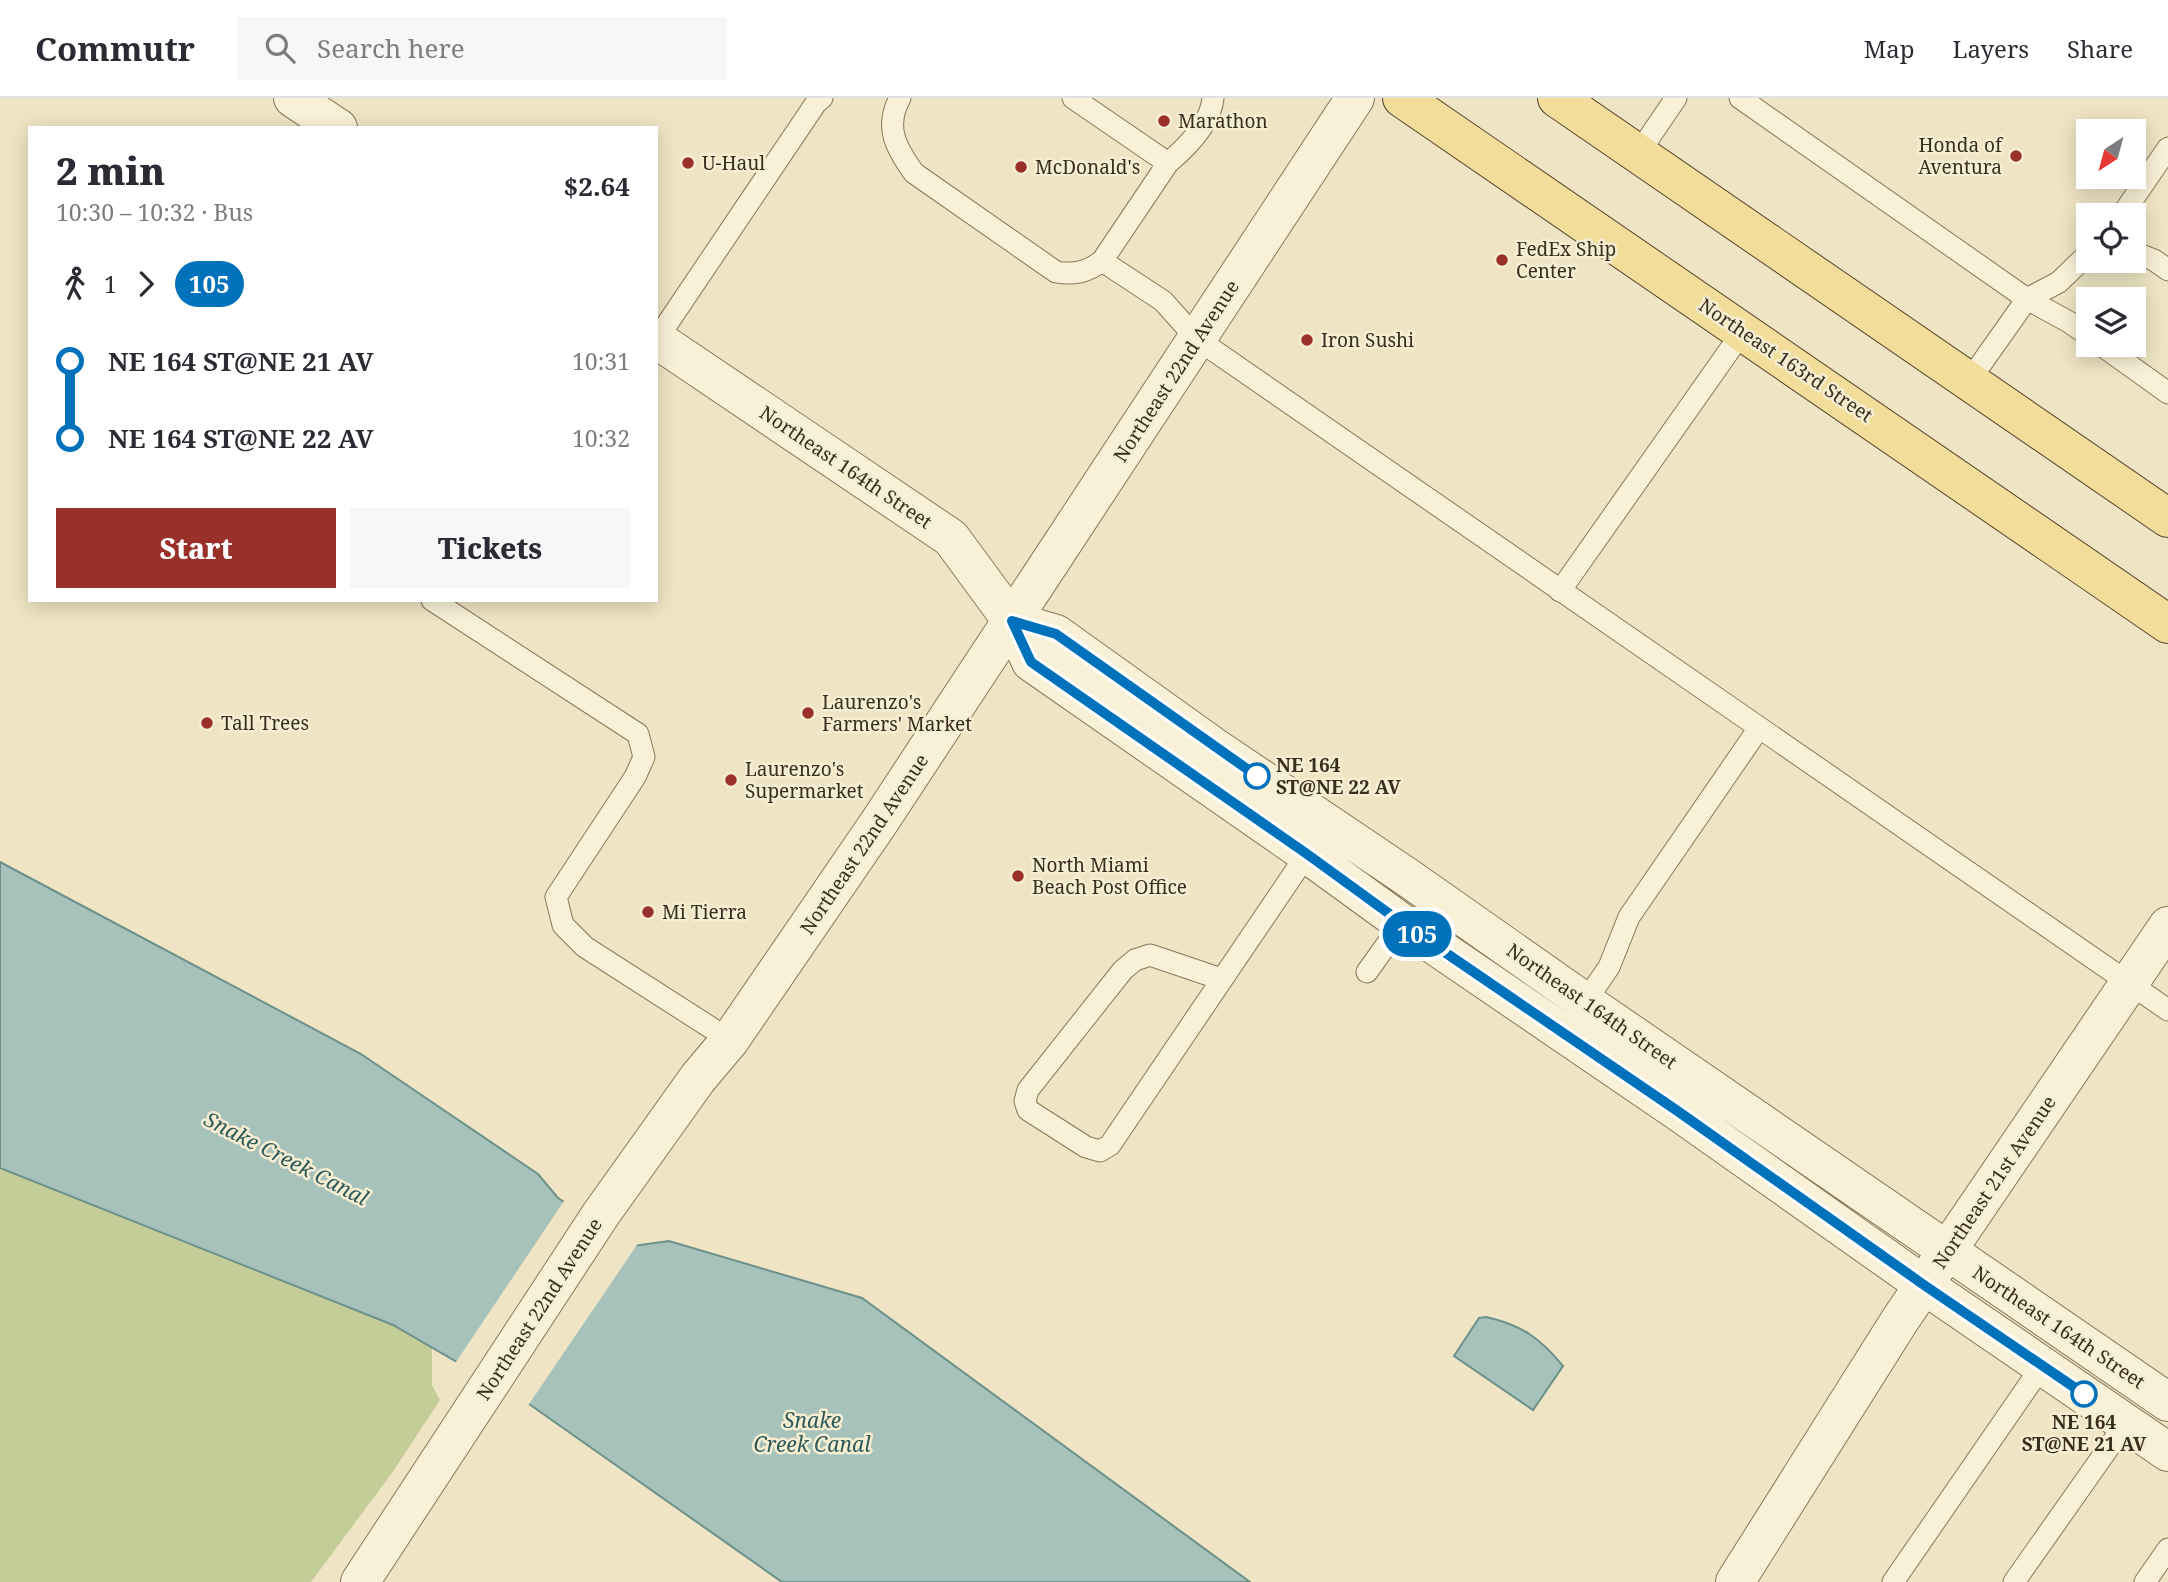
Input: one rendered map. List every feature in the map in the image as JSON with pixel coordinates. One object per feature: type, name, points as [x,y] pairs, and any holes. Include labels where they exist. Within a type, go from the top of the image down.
[{"type":"main road","name":"Northeast 163rd Street","points":[[1402,98],[2168,624]]},
{"type":"main road","points":[[1557,98],[2168,518]]},
{"type":"street","points":[[293,98],[335,126]]},
{"type":"street","name":"Northeast 22nd Avenue","points":[[360,1582],[601,1214],[698,1078],[730,1040],[880,821],[1355,98]]},
{"type":"street","name":"Northeast 164th Street","points":[[658,340],[951,538],[1012,621],[1031,662],[1402,923],[2168,1452]]},
{"type":"street","name":"Northeast 164th Street","points":[[1012,621],[1056,634],[1214,747],[2168,1402]]},
{"type":"street","name":"Northeast 21st Avenue","points":[[1734,1582],[1924,1285],[2168,926]]},
{"type":"lane","points":[[658,338],[816,103],[822,98]]},
{"type":"lane","points":[[900,98],[895,108],[893,138],[914,173],[1056,272],[1072,274],[1088,271],[1102,261],[1168,163],[1186,148],[1211,111],[1213,98]]},
{"type":"lane","points":[[1073,98],[1168,163]]},
{"type":"lane","points":[[1638,154],[1676,98]]},
{"type":"lane","points":[[1740,98],[2027,299],[2076,327]]},
{"type":"lane","points":[[2131,203],[2165,159]]},
{"type":"lane","points":[[2146,257],[2168,270]]},
{"type":"lane","points":[[1102,261],[1163,301],[1197,339],[2168,1010]]},
{"type":"lane","points":[[1969,381],[2027,299],[2059,282],[2076,266]]},
{"type":"lane","points":[[1560,591],[1743,331]]},
{"type":"lane","points":[[2118,357],[2168,393]]},
{"type":"lane","points":[[435,602],[638,734],[644,757],[635,777],[556,897],[562,925],[585,947],[730,1040]]},
{"type":"lane","points":[[1585,1002],[1609,967],[1629,916],[1759,728]]},
{"type":"lane","points":[[1221,979],[1150,955],[1135,960],[1123,970],[1028,1090],[1025,1101],[1028,1110],[1086,1147],[1100,1151],[1110,1145],[1307,854]]},
{"type":"lane","points":[[1367,972],[1402,923]]},
{"type":"lane","points":[[1893,1582],[2042,1366]]},
{"type":"lane","points":[[2014,1582],[2126,1423]]},
{"type":"lane","points":[[2145,1582],[2168,1549]]},
{"type":"green space","points":[[0,1168],[393,1325],[432,1348],[432,1385],[440,1400],[392,1473],[311,1582],[0,1582]]},
{"type":"water","name":"Snake Creek Canal","points":[[0,862],[361,1054],[538,1174],[558,1198],[633,1246],[669,1241],[862,1298],[1250,1582],[782,1582],[529,1404],[393,1325],[0,1168]]},
{"type":"water","points":[[1486,1317],[1510,1324],[1529,1334],[1563,1366],[1533,1410],[1454,1356],[1479,1318]]},
{"type":"pier","points":[[566,1198],[634,1242],[639,1242],[527,1407],[454,1365]]},
{"type":"bus line","name":"105","points":[[1257,776],[1056,634],[1012,621],[1031,662],[1402,923],[2084,1394]]},
{"type":"place","name":"Marathon","points":[[1164,121]]},
{"type":"place","name":"Honda of Aventura","points":[[2016,156]]},
{"type":"place","name":"U-Haul","points":[[688,163]]},
{"type":"place","name":"McDonald's","points":[[1021,167]]},
{"type":"place","name":"FedEx Ship Center","points":[[1502,260]]},
{"type":"place","name":"Iron Sushi","points":[[1307,340]]},
{"type":"place","name":"Laurenzo's Farmers' Market","points":[[808,713]]},
{"type":"place","name":"Tall Trees","points":[[207,723]]},
{"type":"place","name":"NE 164 ST@NE 22 AV","points":[[1257,776]]},
{"type":"place","name":"Laurenzo's Supermarket","points":[[731,780]]},
{"type":"place","name":"North Miami Beach Post Office","points":[[1018,876]]},
{"type":"place","name":"Mi Tierra","points":[[648,912]]},
{"type":"place","name":"NE 164 ST@NE 21 AV","points":[[2084,1394]]}]
